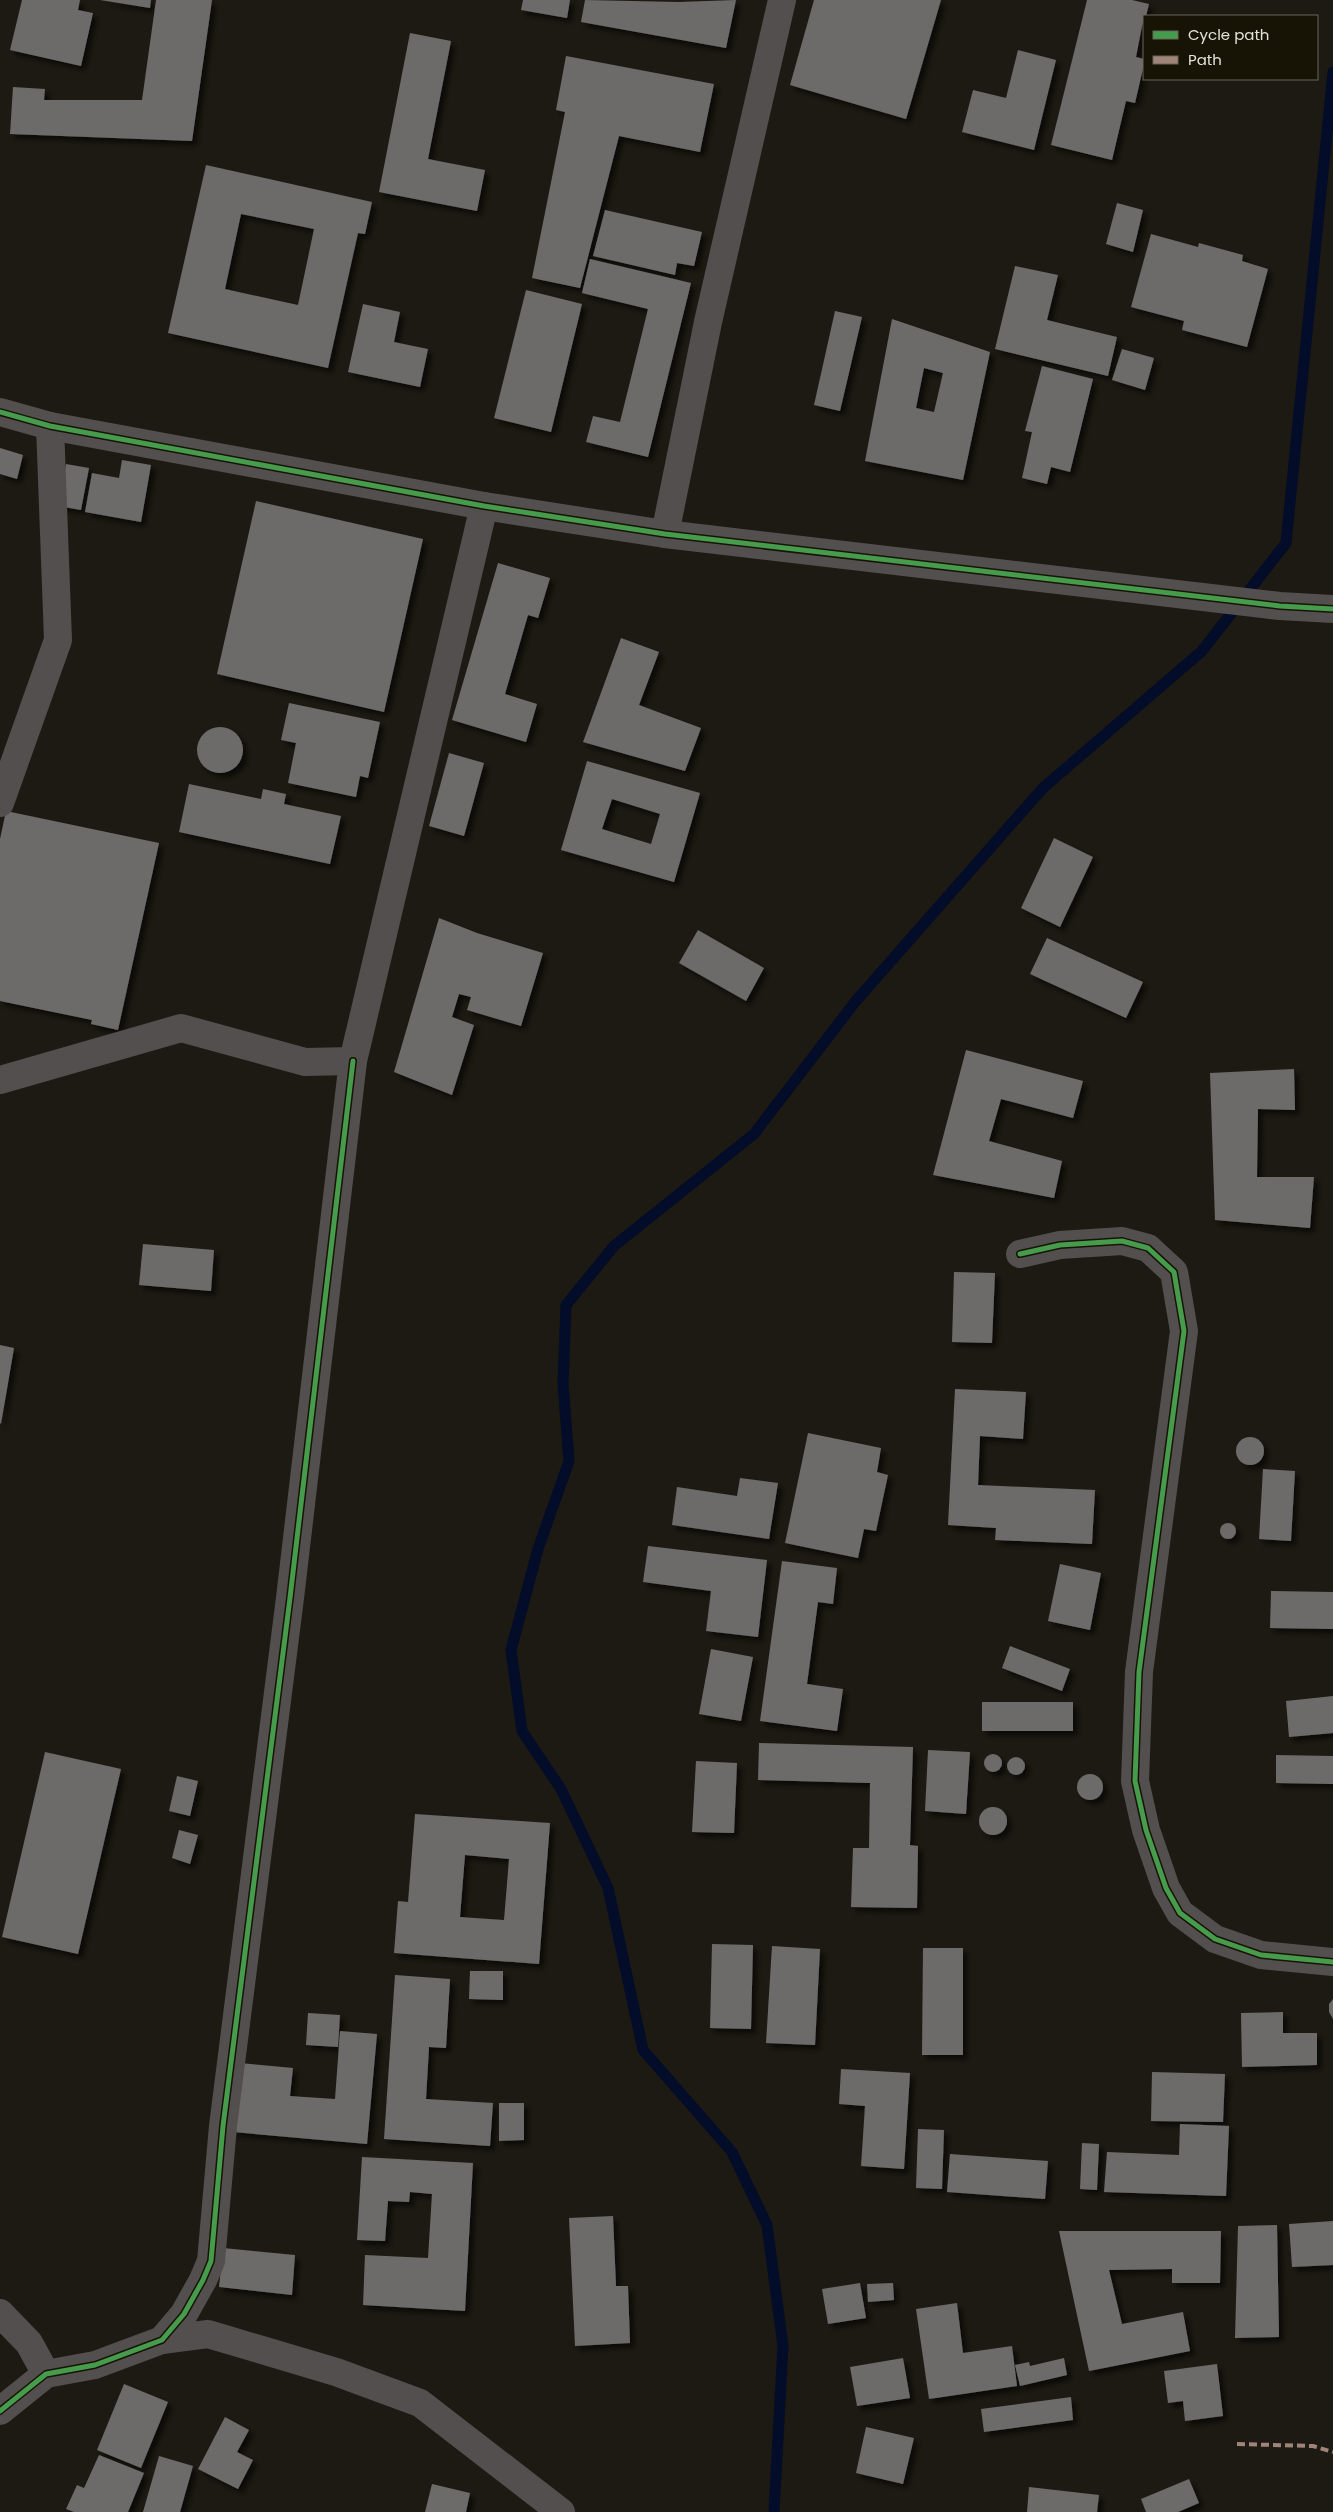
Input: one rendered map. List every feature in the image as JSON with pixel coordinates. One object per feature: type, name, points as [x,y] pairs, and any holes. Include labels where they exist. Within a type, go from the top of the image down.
[{"type":"street","points":[[665,534],[708,322],[782,0]]},
{"type":"street","points":[[0,412],[50,426],[484,506],[665,534],[1280,606],[1333,609]]},
{"type":"street","points":[[0,803],[58,640],[50,426]]},
{"type":"street","points":[[162,2340],[184,2314],[211,2261],[223,2126],[290,1598],[353,1060],[484,506]]},
{"type":"street","points":[[0,1080],[181,1028],[305,1062],[353,1060]]},
{"type":"street","points":[[1020,1254],[1060,1246],[1122,1241],[1148,1248],[1174,1272],[1184,1331],[1139,1672],[1136,1782],[1146,1830],[1166,1888],[1180,1913],[1215,1939],[1261,1955],[1333,1962]]},
{"type":"street","points":[[0,2313],[29,2343],[46,2374]]},
{"type":"street","points":[[0,2411],[46,2374],[95,2365],[162,2340],[208,2334],[336,2372],[420,2403],[561,2512]]},
{"type":"building","points":[[22,0],[80,0],[78,10],[93,13],[81,66],[10,50]]},
{"type":"building","points":[[100,0],[151,0],[150,8]]},
{"type":"building","points":[[156,0],[212,0],[192,141],[10,134],[13,87],[45,89],[44,100],[142,100]]},
{"type":"building","points":[[523,0],[570,0],[567,18],[521,10]]},
{"type":"building","points":[[585,0],[678,2],[736,0],[726,48],[581,22]]},
{"type":"building","points":[[814,0],[941,0],[906,119],[790,85]]},
{"type":"building","points":[[1087,0],[1132,0],[1149,4],[1146,15],[1143,15],[1136,57],[1143,59],[1143,68],[1135,103],[1126,101],[1112,160],[1051,145]]},
{"type":"building","points":[[410,33],[451,41],[428,159],[485,170],[477,211],[379,192]]},
{"type":"building","points":[[1018,50],[1056,60],[1034,150],[962,132],[973,90],[1006,98]]},
{"type":"building","points":[[566,56],[714,84],[700,152],[619,136],[580,288],[532,278],[565,112],[556,110]]},
{"type":"building","points":[[206,165],[372,202],[365,234],[358,233],[328,368],[168,333]],"holes":[[[241,214],[314,229],[298,305],[225,289]]]},
{"type":"building","points":[[1117,203],[1143,210],[1133,252],[1106,244]]},
{"type":"building","points":[[605,210],[702,232],[694,266],[677,263],[675,275],[593,256]]},
{"type":"building","points":[[1151,234],[1198,247],[1199,243],[1243,255],[1242,261],[1268,269],[1247,347],[1182,330],[1184,321],[1131,307]]},
{"type":"building","points":[[590,259],[691,283],[648,457],[586,442],[593,416],[620,422],[648,309],[582,293]]},
{"type":"building","points":[[1015,266],[1058,275],[1047,320],[1117,337],[1108,376],[995,349]]},
{"type":"building","points":[[526,290],[582,304],[551,432],[494,418]]},
{"type":"building","points":[[363,304],[400,312],[394,342],[428,349],[420,387],[348,372]]},
{"type":"building","points":[[835,311],[862,317],[840,411],[814,405]]},
{"type":"building","points":[[892,319],[990,352],[963,480],[865,461]],"holes":[[[924,368],[943,373],[934,412],[916,408]]]},
{"type":"building","points":[[1122,349],[1154,358],[1145,390],[1112,380]]},
{"type":"building","points":[[1042,366],[1093,379],[1070,472],[1051,467],[1047,484],[1022,478],[1032,432],[1025,431]]},
{"type":"building","points":[[0,448],[23,455],[17,479],[0,474]]},
{"type":"building","points":[[122,460],[151,465],[141,522],[85,512],[92,473],[119,478]]},
{"type":"building","points":[[66,464],[89,468],[81,510],[58,506]]},
{"type":"building","points":[[256,501],[423,539],[384,712],[217,674]]},
{"type":"building","points":[[498,563],[550,578],[538,618],[528,615],[505,694],[537,704],[526,742],[452,720]]},
{"type":"building","points":[[621,638],[659,652],[639,705],[701,728],[685,771],[583,742]]},
{"type":"building","points":[[289,703],[380,722],[368,778],[360,776],[356,797],[288,783],[296,743],[281,740]]},
{"type":"building","points":[[215,727],[225,727],[239,737],[243,750],[239,763],[233,769],[225,773],[215,773],[201,763],[197,755],[197,745],[207,731]]},
{"type":"building","points":[[449,753],[484,763],[464,836],[429,826]]},
{"type":"building","points":[[587,761],[700,793],[674,882],[561,850]],"holes":[[[612,799],[660,814],[651,844],[602,829]]]},
{"type":"building","points":[[189,784],[261,799],[263,789],[286,794],[284,804],[341,816],[330,864],[179,832]]},
{"type":"building","points":[[6,811],[159,843],[118,1030],[91,1024],[92,1020],[0,1001],[0,839]]},
{"type":"building","points":[[1054,838],[1093,857],[1060,927],[1021,908]]},
{"type":"building","points":[[439,918],[477,933],[543,953],[521,1026],[467,1010],[471,997],[459,994],[452,1017],[474,1025],[452,1095],[394,1072]]},
{"type":"building","points":[[698,930],[764,968],[746,1001],[679,963]]},
{"type":"building","points":[[1047,938],[1143,982],[1126,1018],[1030,974]]},
{"type":"building","points":[[966,1050],[1083,1081],[1073,1118],[1001,1099],[989,1141],[1062,1161],[1054,1198],[933,1175]]},
{"type":"building","points":[[1294,1069],[1295,1110],[1258,1109],[1257,1177],[1314,1177],[1310,1228],[1215,1220],[1210,1073]]},
{"type":"building","points":[[143,1244],[214,1250],[211,1291],[139,1285]]},
{"type":"building","points":[[954,1272],[995,1273],[992,1343],[952,1342]]},
{"type":"building","points":[[0,1345],[14,1348],[1,1424],[0,1423]]},
{"type":"building","points":[[955,1389],[1026,1392],[1023,1439],[980,1436],[978,1485],[1095,1490],[1092,1544],[995,1540],[996,1528],[948,1525]]},
{"type":"building","points":[[808,1433],[881,1448],[877,1472],[888,1475],[876,1531],[864,1529],[858,1558],[785,1543]]},
{"type":"building","points":[[1250,1437],[1260,1441],[1264,1451],[1260,1461],[1250,1465],[1240,1461],[1236,1451],[1240,1441]]},
{"type":"building","points":[[1263,1469],[1295,1471],[1291,1541],[1259,1539]]},
{"type":"building","points":[[740,1478],[778,1483],[769,1539],[672,1525],[677,1487],[737,1496]]},
{"type":"building","points":[[1228,1523],[1236,1531],[1228,1539],[1220,1531]]},
{"type":"building","points":[[648,1546],[767,1560],[758,1637],[706,1631],[711,1591],[643,1582]]},
{"type":"building","points":[[782,1561],[837,1568],[833,1604],[818,1602],[807,1684],[843,1689],[837,1731],[760,1721]]},
{"type":"building","points":[[1060,1564],[1101,1573],[1090,1630],[1048,1621]]},
{"type":"building","points":[[1271,1591],[1333,1592],[1333,1629],[1270,1628]]},
{"type":"building","points":[[1010,1646],[1070,1669],[1062,1691],[1002,1668]]},
{"type":"building","points":[[711,1649],[753,1657],[741,1721],[699,1714]]},
{"type":"building","points":[[1333,1696],[1333,1733],[1289,1737],[1286,1701]]},
{"type":"building","points":[[982,1702],[1073,1702],[1073,1731],[982,1731]]},
{"type":"building","points":[[759,1743],[913,1747],[910,1845],[918,1846],[917,1908],[851,1907],[853,1848],[869,1848],[870,1783],[758,1780]]},
{"type":"building","points":[[928,1750],[970,1752],[966,1814],[925,1811]]},
{"type":"building","points":[[45,1752],[121,1769],[78,1954],[2,1937]]},
{"type":"building","points":[[993,1754],[999,1757],[1002,1763],[999,1769],[993,1772],[987,1769],[984,1763],[987,1757]]},
{"type":"building","points":[[1276,1755],[1333,1756],[1333,1784],[1276,1783]]},
{"type":"building","points":[[1012,1757],[1020,1757],[1025,1762],[1023,1773],[1012,1775],[1007,1770],[1007,1762]]},
{"type":"building","points":[[696,1761],[737,1763],[734,1833],[692,1832]]},
{"type":"building","points":[[1090,1774],[1099,1778],[1103,1787],[1099,1796],[1090,1800],[1081,1796],[1077,1787],[1081,1778]]},
{"type":"building","points":[[177,1776],[198,1781],[190,1816],[169,1811]]},
{"type":"building","points":[[993,1807],[1003,1811],[1007,1821],[1003,1831],[993,1835],[983,1831],[979,1821],[983,1811]]},
{"type":"building","points":[[415,1814],[550,1823],[539,1964],[394,1953],[398,1901],[408,1902]],"holes":[[[465,1855],[509,1859],[504,1920],[460,1917]]]},
{"type":"building","points":[[179,1830],[198,1835],[190,1864],[172,1858]]},
{"type":"building","points":[[712,1944],[753,1945],[751,2029],[710,2028]]},
{"type":"building","points":[[772,1946],[820,1949],[815,2045],[766,2043]]},
{"type":"building","points":[[923,1948],[963,1948],[963,2055],[922,2055]]},
{"type":"building","points":[[470,1971],[503,1971],[503,2000],[469,1999]]},
{"type":"building","points":[[395,1975],[450,1979],[446,2048],[429,2047],[426,2099],[493,2103],[490,2146],[384,2139]]},
{"type":"building","points":[[1333,1999],[1333,2019],[1329,2012],[1329,2004]]},
{"type":"building","points":[[1283,2012],[1283,2033],[1317,2033],[1317,2065],[1242,2067],[1241,2013]]},
{"type":"building","points":[[308,2013],[340,2015],[338,2047],[306,2045]]},
{"type":"building","points":[[340,2031],[377,2034],[367,2144],[233,2132],[240,2063],[293,2068],[290,2096],[335,2099]]},
{"type":"building","points":[[841,2069],[910,2073],[904,2169],[861,2166],[865,2106],[839,2104]]},
{"type":"building","points":[[1152,2072],[1225,2074],[1223,2122],[1151,2121]]},
{"type":"building","points":[[499,2103],[524,2103],[524,2140],[499,2141]]},
{"type":"building","points":[[1180,2124],[1229,2126],[1226,2196],[1104,2192],[1107,2152],[1179,2155]]},
{"type":"building","points":[[918,2129],[944,2130],[942,2189],[916,2188]]},
{"type":"building","points":[[1082,2143],[1099,2144],[1097,2190],[1080,2189]]},
{"type":"building","points":[[950,2154],[1048,2161],[1045,2199],[947,2192]]},
{"type":"building","points":[[362,2157],[473,2163],[465,2311],[363,2305],[365,2255],[428,2258],[432,2194],[410,2192],[409,2202],[388,2201],[385,2241],[357,2240]]},
{"type":"building","points":[[613,2216],[616,2286],[628,2286],[630,2343],[575,2346],[569,2218]]},
{"type":"building","points":[[1333,2221],[1333,2265],[1292,2267],[1289,2224]]},
{"type":"building","points":[[1277,2225],[1279,2337],[1235,2338],[1238,2226]]},
{"type":"building","points":[[1059,2231],[1221,2231],[1220,2283],[1172,2283],[1172,2269],[1109,2270],[1122,2324],[1183,2312],[1190,2351],[1089,2371]]},
{"type":"building","points":[[223,2248],[295,2255],[292,2295],[219,2287]]},
{"type":"building","points":[[860,2283],[866,2318],[828,2324],[822,2289]]},
{"type":"building","points":[[893,2283],[894,2300],[868,2302],[867,2284]]},
{"type":"building","points":[[957,2303],[963,2353],[1012,2346],[1017,2386],[929,2399],[916,2309]]},
{"type":"building","points":[[903,2358],[910,2398],[857,2406],[850,2367]]},
{"type":"building","points":[[1064,2358],[1067,2375],[1020,2386],[1015,2365],[1029,2362],[1030,2366]]},
{"type":"building","points":[[1217,2364],[1223,2416],[1185,2421],[1183,2401],[1168,2403],[1164,2371]]},
{"type":"building","points":[[124,2384],[168,2402],[141,2468],[97,2450]]},
{"type":"building","points":[[1071,2397],[1073,2420],[984,2432],[981,2409]]},
{"type":"building","points":[[225,2417],[249,2430],[237,2452],[253,2460],[238,2489],[198,2469]]},
{"type":"building","points":[[866,2427],[914,2438],[903,2484],[856,2473]]},
{"type":"building","points":[[99,2455],[144,2473],[128,2512],[74,2512],[66,2509],[77,2485],[84,2488]]},
{"type":"building","points":[[159,2456],[193,2466],[180,2512],[143,2512]]},
{"type":"building","points":[[1189,2479],[1199,2503],[1178,2512],[1146,2512],[1141,2499]]},
{"type":"building","points":[[432,2484],[470,2493],[466,2512],[425,2512]]},
{"type":"building","points":[[1029,2487],[1099,2495],[1097,2512],[1027,2512]]},
{"type":"waterway","points":[[774,2512],[783,2346],[767,2225],[732,2152],[643,2050],[608,1888],[561,1789],[522,1731],[511,1650],[538,1549],[569,1461],[563,1383],[566,1305],[614,1246],[754,1134],[855,1002],[1043,788],[1202,651],[1286,543],[1333,72]]},
{"type":"marked path","points":[[1237,2444],[1313,2446],[1333,2452]]},
{"type":"cycle path","points":[[0,412],[50,426],[484,506],[665,534],[1280,606],[1333,609]]},
{"type":"cycle path","points":[[0,2411],[46,2374],[95,2365],[162,2340],[184,2314],[211,2261],[223,2126],[290,1598],[353,1061]]},
{"type":"cycle path","points":[[1020,1254],[1060,1245],[1122,1241],[1148,1248],[1174,1272],[1184,1331],[1139,1672],[1135,1781],[1146,1830],[1166,1888],[1180,1913],[1215,1939],[1261,1955],[1333,1962]]}]
